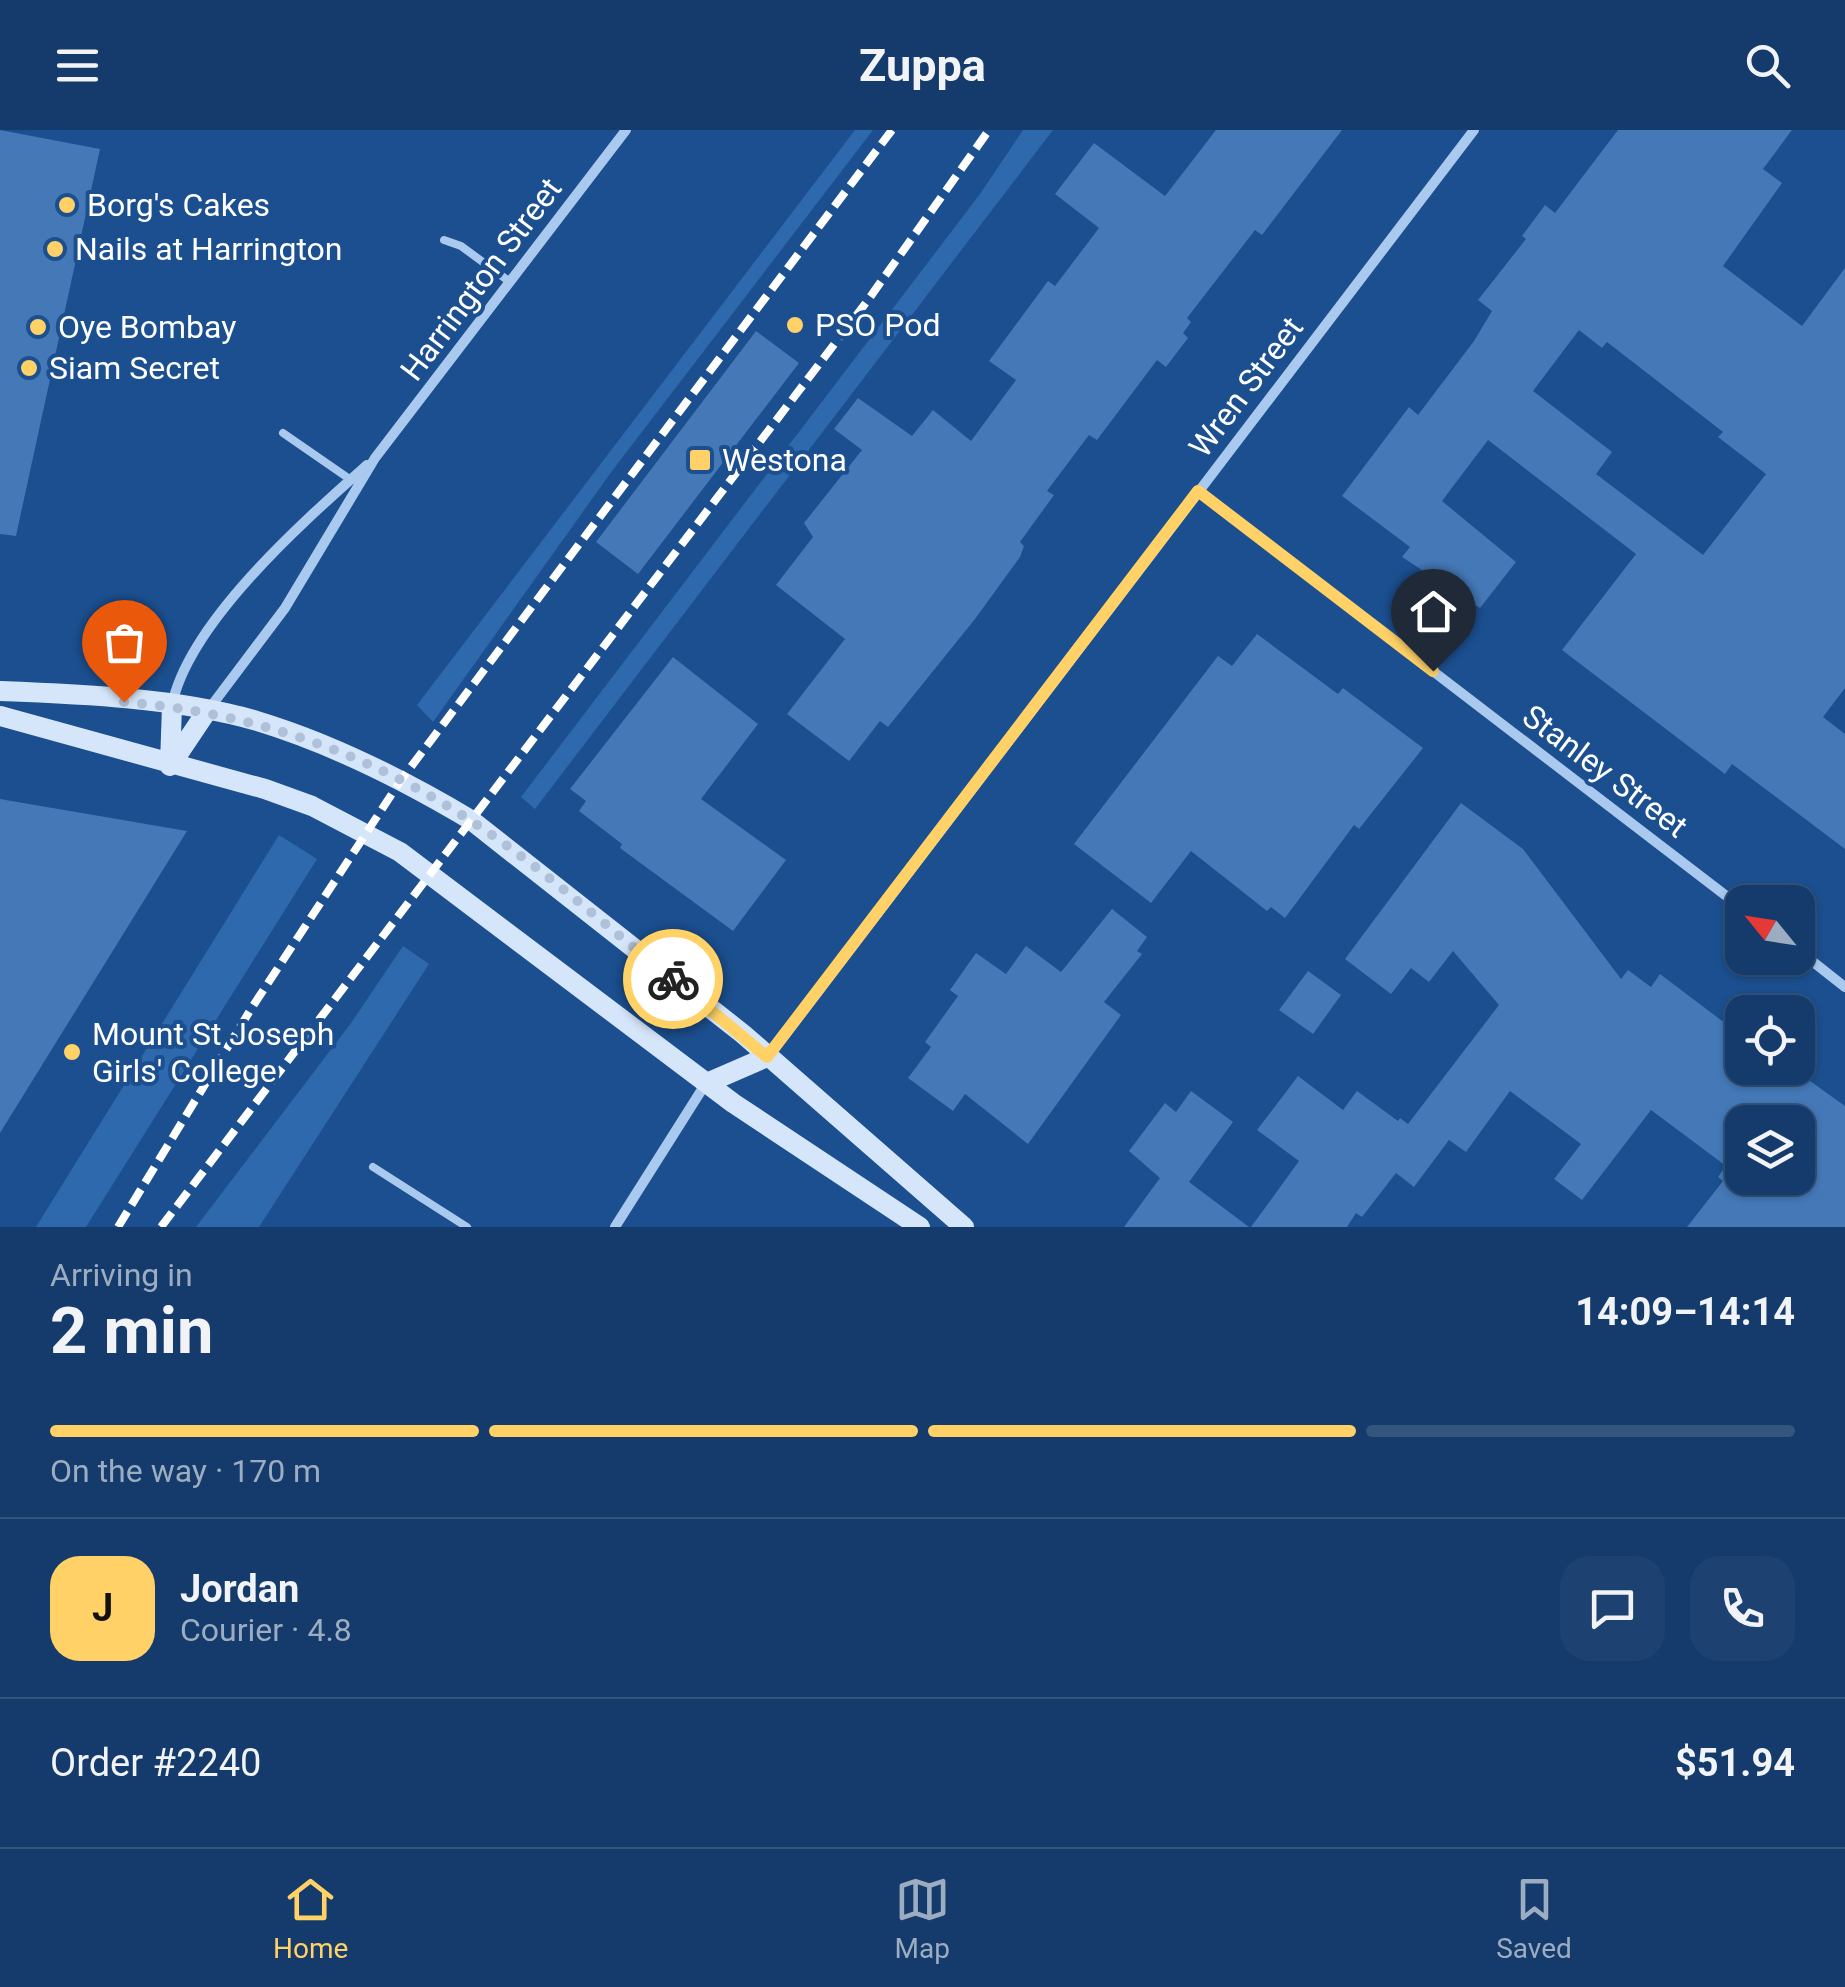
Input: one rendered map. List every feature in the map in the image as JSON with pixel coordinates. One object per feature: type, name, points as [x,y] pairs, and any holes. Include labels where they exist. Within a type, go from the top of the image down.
[{"type":"main road","points":[[0,691],[172,706],[257,721],[342,753],[471,820],[767,1057],[964,1227]]},
{"type":"main road","points":[[170,766],[172,706]]},
{"type":"main road","points":[[170,766],[207,711]]},
{"type":"main road","points":[[0,716],[312,806],[400,852],[707,1082],[920,1227]]},
{"type":"main road","points":[[707,1082],[767,1057]]},
{"type":"street","name":"Harrington Street","points":[[172,706],[176,684],[192,655],[267,557],[356,481],[626,130]]},
{"type":"street","name":"Wren Street","points":[[767,1057],[1474,130]]},
{"type":"street","name":"Harrington Street","points":[[207,711],[285,608],[356,481]]},
{"type":"street","name":"Stanley Street","points":[[1198,491],[1725,895]]},
{"type":"street","points":[[1815,963],[1845,986]]},
{"type":"street","points":[[615,1227],[707,1082]]},
{"type":"lane","points":[[444,240],[461,246],[510,282]]},
{"type":"lane","points":[[283,433],[356,481]]},
{"type":"lane","points":[[373,1167],[467,1227]]},
{"type":"shaded area","points":[[855,130],[873,130],[612,471],[433,722],[417,705]]},
{"type":"shaded area","points":[[1023,130],[1053,130],[535,809],[521,797],[980,194]]},
{"type":"shaded area","points":[[279,835],[317,859],[86,1227],[36,1227]]},
{"type":"shaded area","points":[[403,946],[429,964],[259,1227],[196,1227],[351,1023]]},
{"type":"building","points":[[0,130],[100,149],[16,536],[0,534]]},
{"type":"building","points":[[1216,130],[1342,130],[1262,235],[1255,230],[1187,318],[1191,322],[1183,333],[1188,338],[1166,367],[1157,360],[1097,440],[1089,435],[1047,491],[1054,495],[1020,542],[1024,546],[1020,557],[975,619],[888,727],[880,721],[849,761],[787,714],[845,639],[776,585],[813,537],[804,523],[862,450],[834,429],[858,398],[912,436],[933,410],[971,441],[1016,380],[989,361],[1048,281],[1055,286],[1099,228],[1055,194],[1094,143],[1165,196]]},
{"type":"building","points":[[1618,130],[1792,130],[1763,169],[1782,183],[1723,266],[1802,326],[1845,268],[1845,688],[1823,717],[1845,734],[1845,849],[1732,764],[1725,774],[1562,650],[1636,554],[1488,440],[1442,501],[1516,562],[1480,608],[1402,557],[1410,547],[1342,496],[1409,407],[1418,415],[1474,341],[1492,311],[1478,300],[1526,239],[1522,236],[1545,205],[1555,213]],"holes":[[[1579,330],[1602,348],[1607,342],[1723,432],[1718,437],[1766,474],[1703,555],[1596,474],[1612,452],[1533,391]]]},
{"type":"building","points":[[756,331],[799,363],[638,574],[596,542]]},
{"type":"building","points":[[1257,634],[1338,694],[1343,688],[1423,748],[1359,829],[1354,825],[1285,918],[1271,907],[1267,911],[1191,851],[1151,903],[1074,844],[1218,656],[1232,666]]},
{"type":"building","points":[[673,657],[758,724],[701,799],[786,860],[733,931],[620,848],[622,844],[579,811],[586,801],[570,789]]},
{"type":"building","points":[[0,799],[187,831],[0,1133]]},
{"type":"building","points":[[1461,803],[1523,849],[1621,979],[1628,970],[1651,987],[1660,974],[1725,1023],[1725,1085],[1815,1084],[1845,1106],[1845,1227],[1687,1227],[1723,1181],[1718,1177],[1725,1167],[1725,1195],[1815,1195],[1815,1105],[1725,1105],[1725,1165],[1651,1110],[1582,1200],[1554,1179],[1581,1144],[1510,1091],[1466,1152],[1449,1140],[1414,1187],[1396,1173],[1362,1217],[1356,1213],[1347,1227],[1251,1227],[1299,1161],[1257,1130],[1298,1076],[1343,1110],[1357,1091],[1408,1124],[1499,1005],[1453,951],[1429,982],[1411,968],[1391,994],[1345,959]]},
{"type":"building","points":[[1112,909],[1147,937],[1137,951],[1142,954],[1104,1002],[1121,1015],[1028,1144],[965,1094],[953,1111],[908,1078],[931,1047],[925,1042],[958,996],[950,990],[976,953],[1006,974],[1026,946],[1061,972]]},
{"type":"building","points":[[1308,971],[1341,995],[1313,1034],[1279,1010]]},
{"type":"building","points":[[1191,1091],[1233,1122],[1189,1182],[1249,1227],[1124,1227],[1160,1178],[1129,1151],[1165,1103],[1176,1112]]},
{"type":"railway","points":[[118,1227],[251,1009],[401,780],[892,130]]},
{"type":"railway","points":[[161,1227],[868,300],[989,130]]},
{"type":"way so far","points":[[124,702],[257,721],[401,780],[471,820],[673,979]]},
{"type":"place","name":"Borg's Cakes","points":[[67,205]]},
{"type":"place","name":"Nails at Harrington","points":[[55,249]]},
{"type":"place","name":"PSO Pod","points":[[795,325]]},
{"type":"place","name":"Oye Bombay","points":[[38,327]]},
{"type":"place","name":"Siam Secret","points":[[29,368]]},
{"type":"place","name":"Westona","points":[[700,460]]},
{"type":"place","name":"Mount St Joseph Girls' College","points":[[72,1052]]},
{"type":"route","points":[[673,979],[767,1057],[1198,491],[1433,671]]}]
